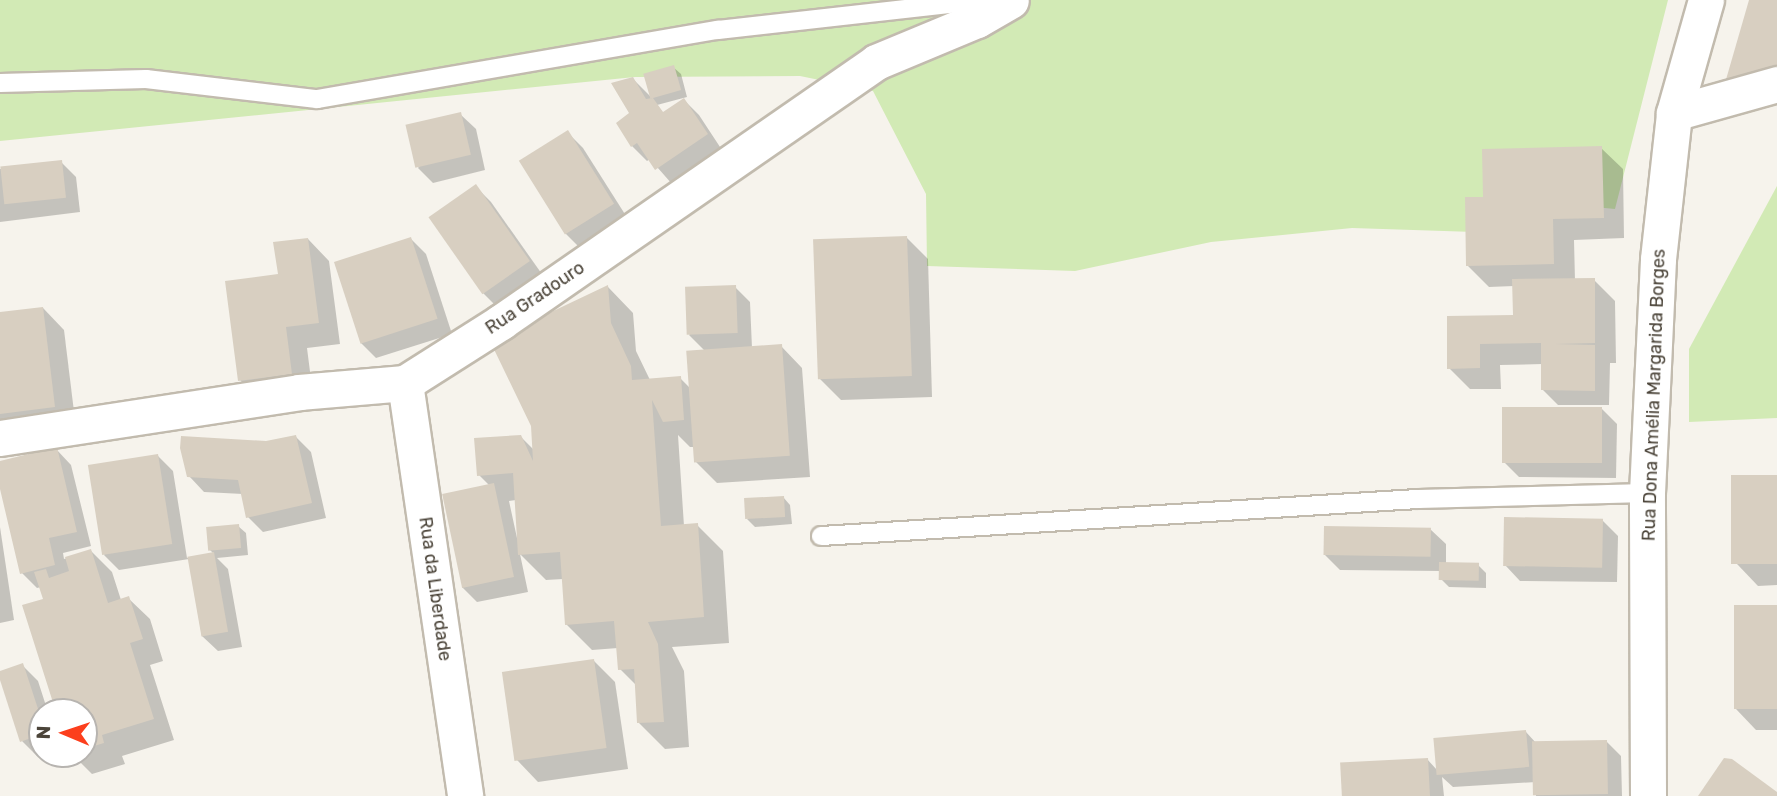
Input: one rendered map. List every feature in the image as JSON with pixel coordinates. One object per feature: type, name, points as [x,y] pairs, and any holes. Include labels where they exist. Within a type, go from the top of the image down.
[{"type":"street","name":"Rua Gradouro","points":[[0,438],[299,392],[405,383],[501,322],[876,62],[976,20],[1011,0]]},
{"type":"street","name":"Rua Dona Amélia Margarida Borges","points":[[1648,796],[1647,493],[1658,259],[1674,113],[1706,0]]},
{"type":"street","points":[[1674,113],[1777,84]]},
{"type":"street","name":"Rua da Liberdade","points":[[405,383],[465,796]]},
{"type":"lane","points":[[0,83],[146,79],[317,99],[718,30],[984,0]]},
{"type":"lane","points":[[821,536],[1418,499],[1647,493]]},
{"type":"green space","points":[[0,0],[1668,0],[1615,209],[1522,200],[1505,233],[1352,228],[1211,242],[1075,271],[927,266],[926,194],[873,91],[800,76],[635,77],[0,141]]},
{"type":"green space","points":[[1777,186],[1777,418],[1689,422],[1689,349]]},
{"type":"building","points":[[1749,0],[1777,0],[1777,71],[1725,83]]},
{"type":"building","points":[[674,65],[681,90],[650,99],[643,74]]},
{"type":"building","points":[[633,77],[646,99],[653,98],[663,112],[684,98],[708,134],[655,170],[637,143],[631,147],[616,123],[629,113],[611,83]]},
{"type":"building","points":[[461,112],[471,155],[415,168],[405,125]]},
{"type":"building","points":[[568,130],[614,204],[565,235],[519,161]]},
{"type":"building","points":[[1602,146],[1604,218],[1553,219],[1554,264],[1466,266],[1465,197],[1483,197],[1482,149]]},
{"type":"building","points":[[62,160],[66,198],[4,204],[0,166]]},
{"type":"building","points":[[476,184],[530,261],[482,294],[428,217]]},
{"type":"building","points":[[907,236],[912,376],[818,379],[813,239]]},
{"type":"building","points":[[411,237],[438,319],[361,344],[334,262]]},
{"type":"building","points":[[308,238],[319,323],[286,327],[292,374],[238,381],[225,281],[278,274],[273,242]]},
{"type":"building","points":[[1595,278],[1595,343],[1555,344],[1595,345],[1595,391],[1541,390],[1541,343],[1480,344],[1480,368],[1447,369],[1447,316],[1513,315],[1512,279]]},
{"type":"building","points":[[608,285],[611,323],[631,366],[632,380],[681,376],[684,420],[663,422],[652,400],[661,526],[698,523],[704,617],[648,622],[658,644],[664,722],[637,723],[634,669],[618,670],[614,621],[565,625],[560,552],[518,555],[513,473],[477,476],[474,438],[521,435],[533,461],[531,426],[490,341]]},
{"type":"building","points":[[736,285],[738,333],[687,335],[685,287]]},
{"type":"building","points":[[43,307],[55,407],[0,414],[0,312]]},
{"type":"building","points":[[782,344],[790,456],[694,462],[686,351]]},
{"type":"building","points":[[1502,407],[1602,407],[1602,463],[1502,463]]},
{"type":"building","points":[[296,435],[312,503],[246,518],[238,480],[187,477],[180,448],[181,436],[266,441]]},
{"type":"building","points":[[57,447],[77,532],[49,538],[55,565],[20,574],[0,489],[0,461]]},
{"type":"building","points":[[158,454],[172,544],[102,555],[88,465]]},
{"type":"building","points":[[1731,475],[1777,475],[1777,564],[1731,564]]},
{"type":"building","points":[[494,483],[514,577],[462,588],[442,494]]},
{"type":"building","points":[[784,496],[785,517],[745,519],[744,498]]},
{"type":"building","points":[[1504,517],[1603,519],[1602,568],[1503,566]]},
{"type":"building","points":[[239,524],[241,548],[208,551],[206,527]]},
{"type":"building","points":[[1324,526],[1431,528],[1430,557],[1323,555]]},
{"type":"building","points":[[91,549],[108,603],[129,596],[143,639],[130,643],[154,719],[102,735],[104,743],[98,745],[98,698],[52,698],[22,605],[43,599],[34,572],[46,569],[49,578],[69,571],[65,557]]},
{"type":"building","points":[[214,552],[228,632],[201,636],[187,557]]},
{"type":"building","points":[[1439,562],[1479,563],[1479,581],[1439,580]]},
{"type":"building","points":[[1734,605],[1777,605],[1777,709],[1734,709]]},
{"type":"building","points":[[594,659],[607,748],[514,761],[502,672]]},
{"type":"building","points":[[23,663],[34,698],[28,698],[28,739],[20,742],[0,680],[0,671]]},
{"type":"building","points":[[1526,730],[1529,767],[1437,775],[1433,738]]},
{"type":"building","points":[[1607,740],[1608,794],[1533,795],[1532,741]]},
{"type":"building","points":[[1428,758],[1430,796],[1342,796],[1340,763]]},
{"type":"building","points":[[1724,758],[1732,759],[1777,792],[1777,796],[1698,796]]}]
